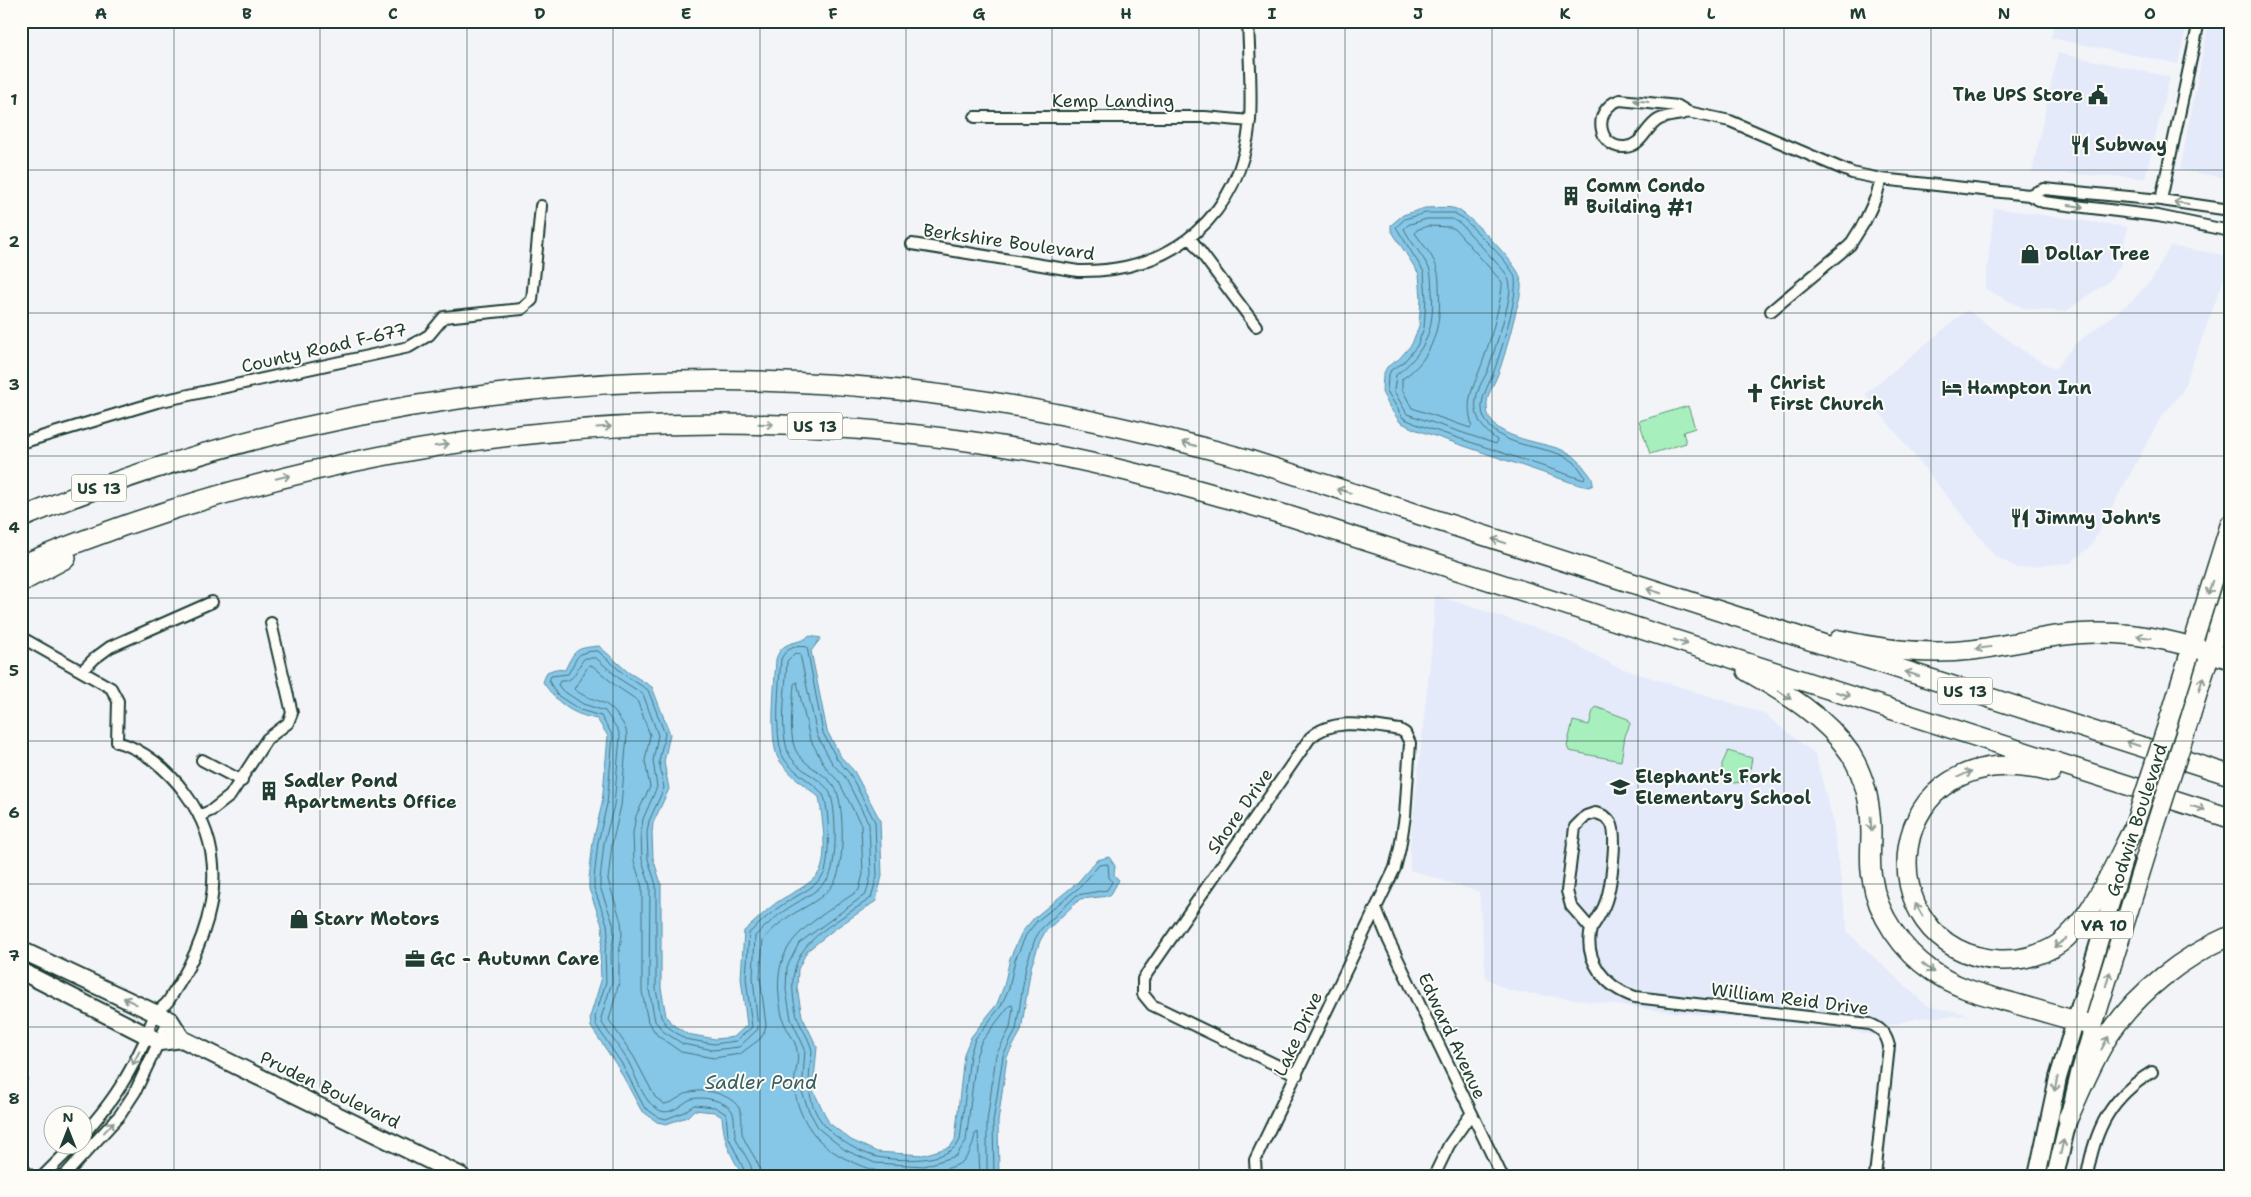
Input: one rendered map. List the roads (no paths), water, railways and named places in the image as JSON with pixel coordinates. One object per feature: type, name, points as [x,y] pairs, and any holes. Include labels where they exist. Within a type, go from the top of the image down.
[{"type":"highway","name":"US 13","points":[[21,518],[104,486],[178,462],[351,418],[503,393],[564,387],[721,381],[866,387],[960,398],[1060,414],[1175,440],[1256,462],[2230,775]]},
{"type":"highway","name":"US 13","points":[[21,565],[84,538],[149,515],[254,484],[337,464],[479,439],[582,428],[740,423],[912,434],[1040,452],[1156,477],[1289,516],[2230,818]]},
{"type":"highway","points":[[21,504],[124,473],[178,462]]},
{"type":"highway","points":[[21,582],[86,548],[254,484]]},
{"type":"highway","name":"Godwin Boulevard","points":[[2133,829],[2230,524]]},
{"type":"highway","name":"Godwin Boulevard","points":[[2093,1026],[2230,590]]},
{"type":"highway","points":[[1700,606],[1776,621],[1854,643],[1908,650],[1971,650],[2056,636],[2094,633],[2149,637],[2230,658]]},
{"type":"highway","points":[[1713,652],[1763,680],[1810,710],[1837,735],[1850,754],[1863,781],[1870,809],[1872,880],[1878,900],[1893,932],[1914,956],[1937,975],[1969,991],[2093,1026]]},
{"type":"highway","points":[[2114,782],[2074,778],[2015,766],[1978,769],[1950,781],[1928,802],[1914,825],[1909,839],[1907,865],[1914,899],[1925,919],[1935,931],[1961,950],[1976,956],[2005,960],[2039,954],[2064,940],[2075,929],[2107,878],[2133,829]]},
{"type":"highway","points":[[2068,1118],[2092,1065],[2110,1034],[2126,1014],[2159,981],[2192,956],[2230,936]]},
{"type":"main road","name":"Godwin Boulevard","points":[[2037,1176],[2058,1078],[2074,1020],[2133,829]]},
{"type":"main road","points":[[21,950],[163,1017],[182,1039]]},
{"type":"main road","points":[[21,971],[153,1039],[182,1039]]},
{"type":"main road","name":"Godwin Boulevard","points":[[2055,1176],[2068,1118],[2093,1026]]},
{"type":"main road","name":"Pruden Boulevard","points":[[182,1039],[461,1176]]},
{"type":"street","name":"Berkshire Boulevard","points":[[912,244],[1078,271],[1098,271],[1143,263],[1162,255],[1190,238],[1206,224],[1230,189],[1245,148],[1250,120],[1248,21]]},
{"type":"street","points":[[2161,200],[2199,21]]},
{"type":"street","points":[[1688,112],[1657,120],[1640,141],[1624,147],[1615,145],[1601,128],[1603,112],[1613,102],[1620,100],[1678,106],[1688,112],[1730,120],[1852,173],[1880,179],[2029,195],[2043,202],[2158,216],[2230,231]]},
{"type":"street","name":"Kemp Landing","points":[[976,117],[1205,117],[1250,120]]},
{"type":"street","points":[[1770,310],[1850,244],[1865,221],[1876,197],[1880,179]]},
{"type":"street","points":[[2029,195],[2044,189],[2161,200],[2230,210]]},
{"type":"street","name":"County Road F-677","points":[[21,443],[158,402],[409,347],[429,335],[444,317],[522,309],[532,300],[541,206]]},
{"type":"street","points":[[1190,238],[1256,326]]},
{"type":"street","points":[[82,671],[95,658],[110,648],[212,602]]},
{"type":"street","points":[[199,816],[222,803],[242,781],[267,739],[290,719],[292,713],[271,623]]},
{"type":"street","points":[[26,640],[111,688],[118,701],[117,742],[144,755],[166,771],[190,799],[206,833],[214,870],[212,908],[206,930],[168,1002],[135,1092],[120,1114],[64,1176]]},
{"type":"street","name":"Shore Drive","points":[[1296,1076],[1162,1011],[1145,999],[1142,987],[1143,979],[1151,966],[1310,738],[1318,731],[1334,724],[1400,730],[1408,737],[1410,743],[1400,848],[1395,868],[1376,910]]},
{"type":"street","points":[[202,760],[242,781]]},
{"type":"street","name":"William Reid Drive","points":[[1592,929],[1571,906],[1566,891],[1575,827],[1586,816],[1594,814],[1606,817],[1611,822],[1614,833],[1610,884],[1606,900],[1592,929],[1590,946],[1596,967],[1612,986],[1634,997],[1870,1024],[1878,1027],[1883,1032],[1889,1046],[1875,1176]]},
{"type":"street","name":"Lake Drive","points":[[1255,1174],[1255,1160],[1376,910]]},
{"type":"street","name":"Edward Avenue","points":[[1376,910],[1388,941],[1502,1176]]},
{"type":"street","points":[[92,1123],[123,1083],[153,1039],[168,1002]]},
{"type":"street","points":[[2087,1176],[2096,1141],[2111,1108],[2125,1090],[2152,1072]]},
{"type":"street","points":[[1434,1176],[1449,1145],[1471,1114]]},
{"type":"street","points":[[43,1176],[66,1154]]},
{"type":"street","points":[[21,1168],[30,1176]]},
{"type":"water","points":[[1425,208],[1449,208],[1456,209],[1462,213],[1502,251],[1520,277],[1520,294],[1509,337],[1498,374],[1488,398],[1489,418],[1505,432],[1566,451],[1590,475],[1593,485],[1589,487],[1579,485],[1414,429],[1400,422],[1390,408],[1382,392],[1383,375],[1387,367],[1399,359],[1412,344],[1419,326],[1421,298],[1419,274],[1391,230],[1391,225],[1403,215]]},
{"type":"water","name":"Sadler Pond","points":[[810,636],[821,638],[811,651],[827,731],[841,757],[854,771],[880,820],[882,876],[876,901],[836,928],[807,951],[798,969],[797,988],[802,1016],[817,1047],[813,1090],[829,1123],[851,1140],[877,1152],[923,1155],[950,1147],[955,1140],[964,1054],[971,1037],[997,1004],[1004,986],[1010,958],[1022,932],[1034,918],[1078,882],[1097,860],[1109,857],[1115,866],[1114,875],[1119,880],[1110,896],[1080,899],[1045,932],[1040,941],[1031,967],[1021,1031],[1007,1057],[998,1122],[999,1176],[743,1176],[728,1148],[722,1117],[714,1112],[694,1110],[687,1117],[666,1124],[657,1122],[641,1110],[618,1067],[591,1027],[590,1017],[601,981],[600,952],[603,935],[602,925],[589,889],[589,879],[593,841],[602,804],[608,736],[597,719],[572,711],[554,696],[543,682],[547,672],[555,669],[565,670],[577,651],[599,646],[628,672],[652,687],[670,734],[664,762],[669,789],[653,823],[652,833],[653,858],[661,884],[661,988],[666,1016],[671,1023],[687,1034],[715,1039],[734,1037],[747,1025],[741,978],[744,931],[776,903],[811,881],[820,871],[824,855],[824,834],[819,797],[793,775],[779,760],[776,752],[773,726],[776,659],[782,648]]},
{"type":"place","name":"The UPS Store","points":[[2098,95]]},
{"type":"place","name":"Subway","points":[[2080,145]]},
{"type":"place","name":"Comm Condo Building #1","points":[[1571,196]]},
{"type":"place","name":"Dollar Tree","points":[[2030,254]]},
{"type":"place","name":"Hampton Inn","points":[[1952,388]]},
{"type":"place","name":"Christ First Church","points":[[1755,393]]},
{"type":"place","name":"Jimmy John's","points":[[2020,518]]},
{"type":"place","name":"Elephant's Fork Elementary School","points":[[1620,787]]},
{"type":"place","name":"Sadler Pond Apartments Office","points":[[269,791]]},
{"type":"place","name":"Starr Motors","points":[[299,919]]},
{"type":"place","name":"GC - Autumn Care","points":[[415,959]]}]
